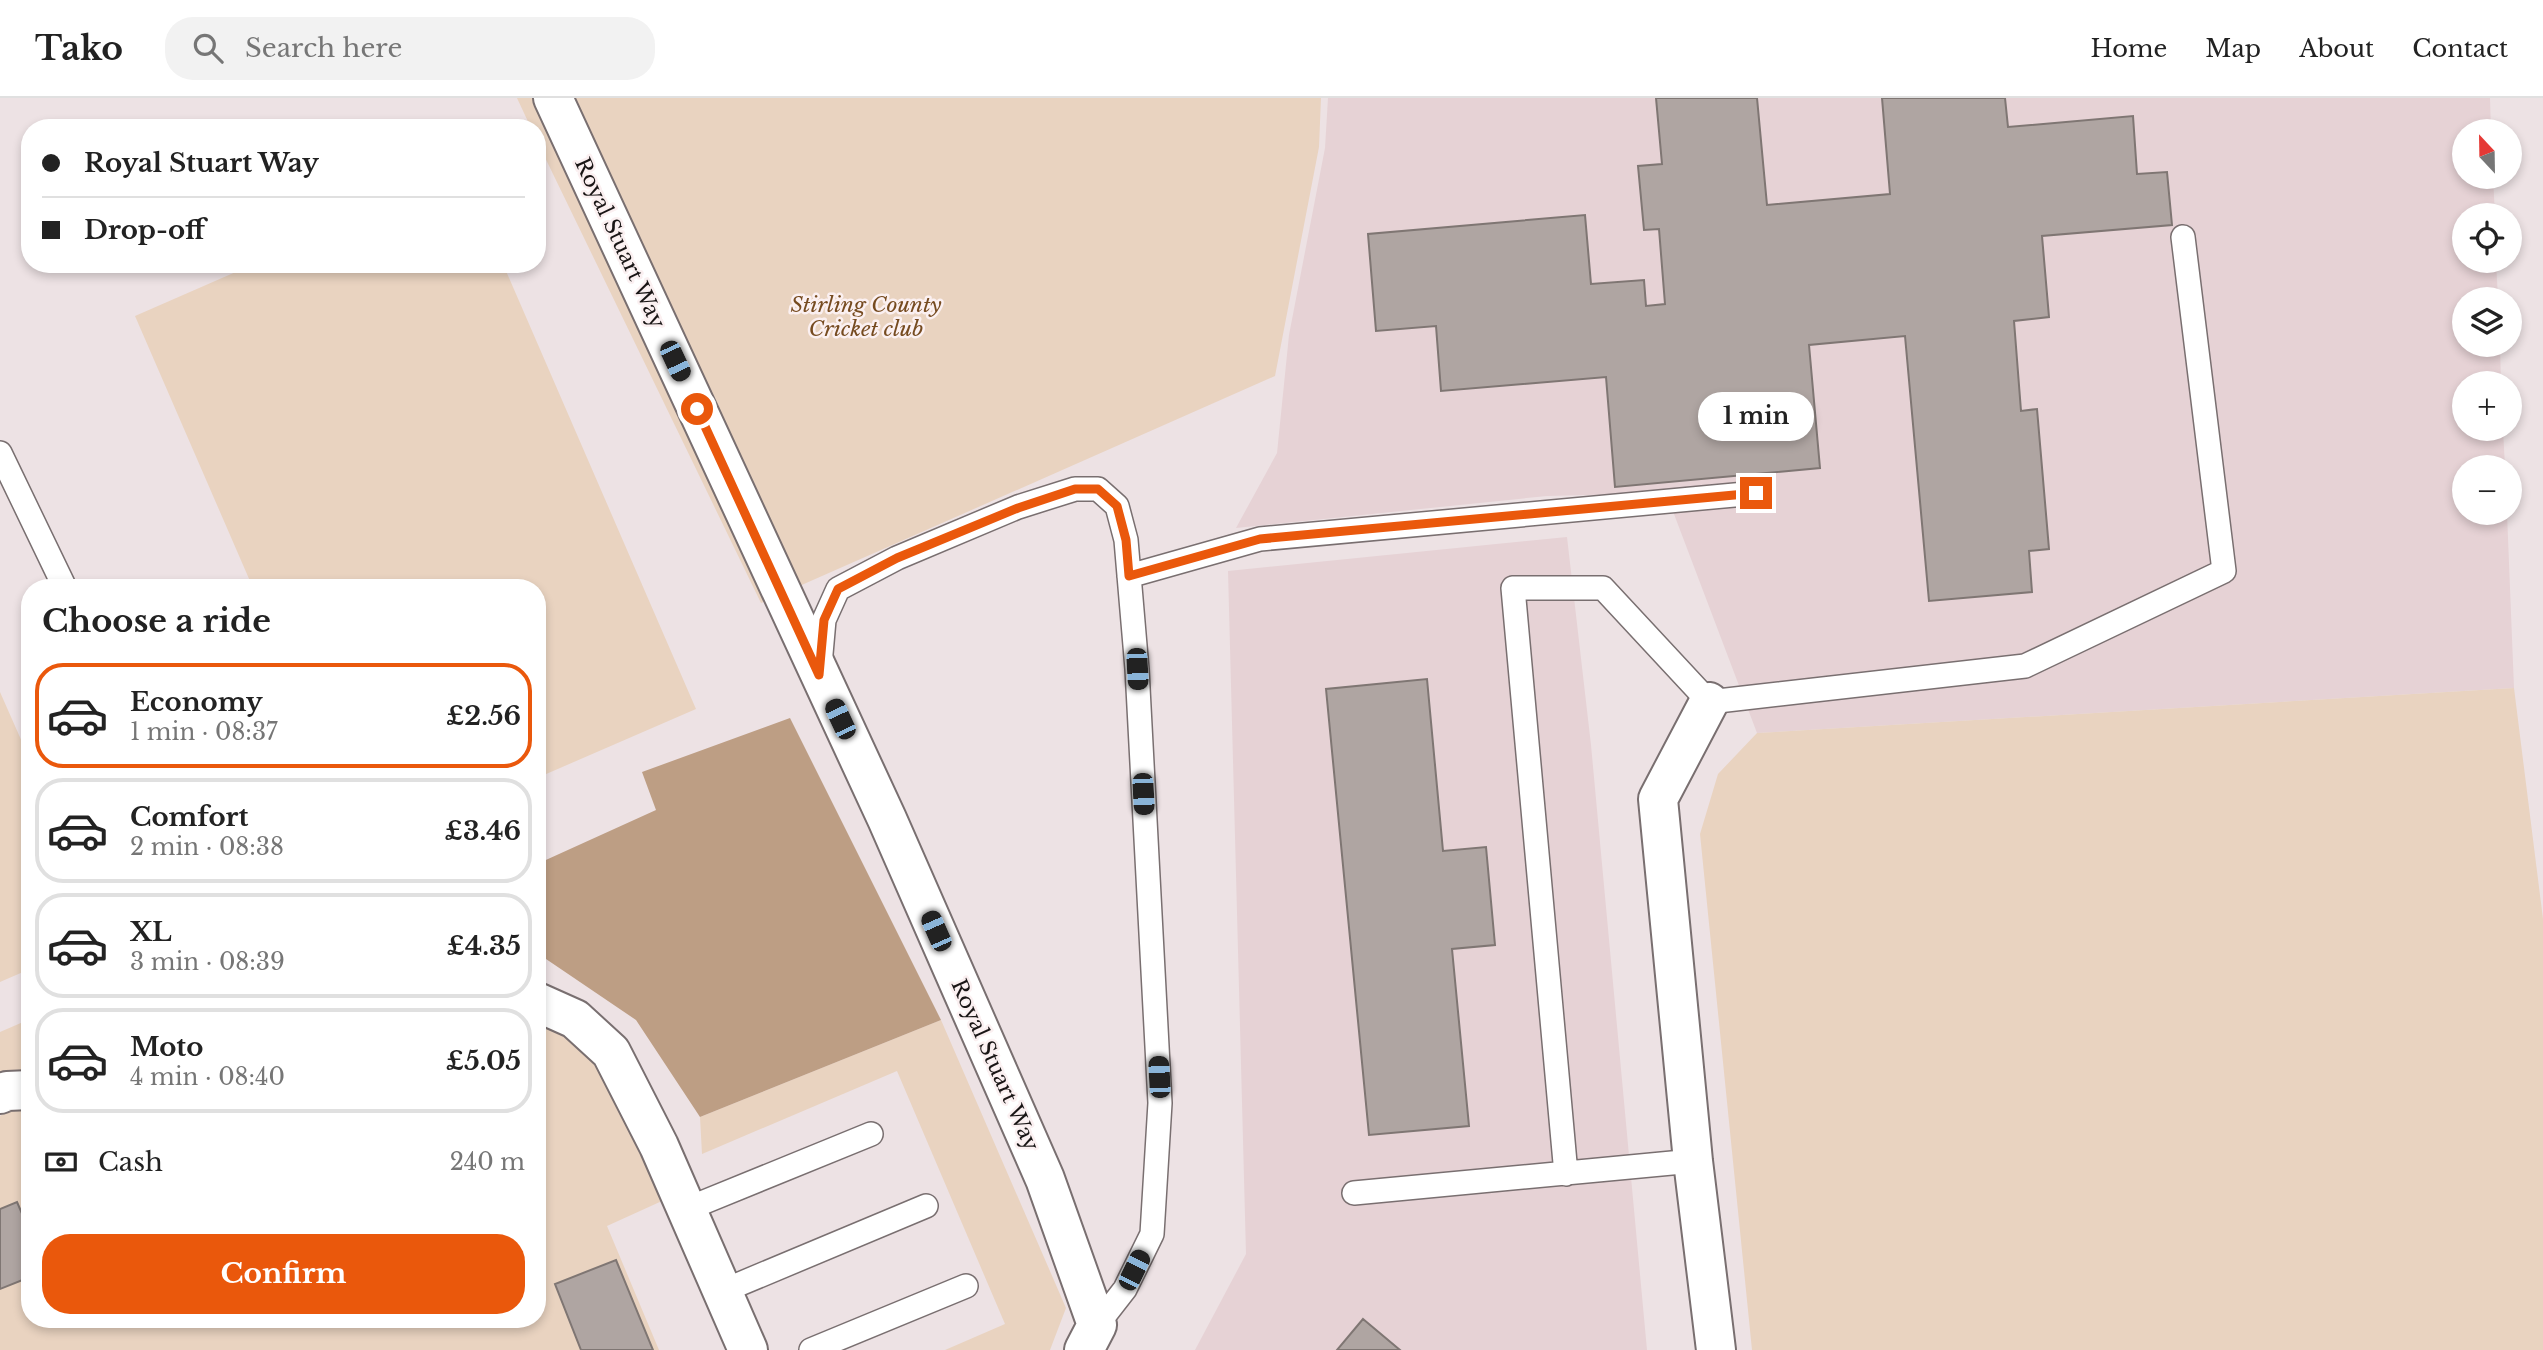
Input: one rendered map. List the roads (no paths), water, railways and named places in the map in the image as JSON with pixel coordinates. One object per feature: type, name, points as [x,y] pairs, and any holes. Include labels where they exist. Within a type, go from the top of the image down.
[{"type":"street","name":"Royal Stuart Way","points":[[553,98],[887,820],[1045,1180],[1090,1338]]},
{"type":"street","points":[[1709,702],[1658,799],[1693,1161],[1716,1350]]},
{"type":"street","points":[[546,1006],[575,1019],[611,1052],[659,1146],[748,1350]]},
{"type":"street","points":[[0,1094],[21,1090]]},
{"type":"lane","points":[[1566,1174],[1513,588],[1603,588],[1709,702],[2025,666],[2224,571],[2183,237]]},
{"type":"lane","points":[[0,453],[61,579]]},
{"type":"lane","points":[[819,675],[824,620],[838,589],[897,558],[1064,492],[1098,489],[1117,506],[1126,540],[1137,669],[1160,1116],[1152,1234],[1125,1289],[1090,1338]]},
{"type":"lane","points":[[1129,576],[1260,539],[1756,493]]},
{"type":"lane","points":[[687,1209],[871,1134]]},
{"type":"lane","points":[[1354,1194],[1693,1161]]},
{"type":"lane","points":[[723,1291],[926,1206]]},
{"type":"lane","points":[[811,1350],[966,1286]]},
{"type":"park label","name":"Stirling County Cricket club","points":[[866,317]]}]
